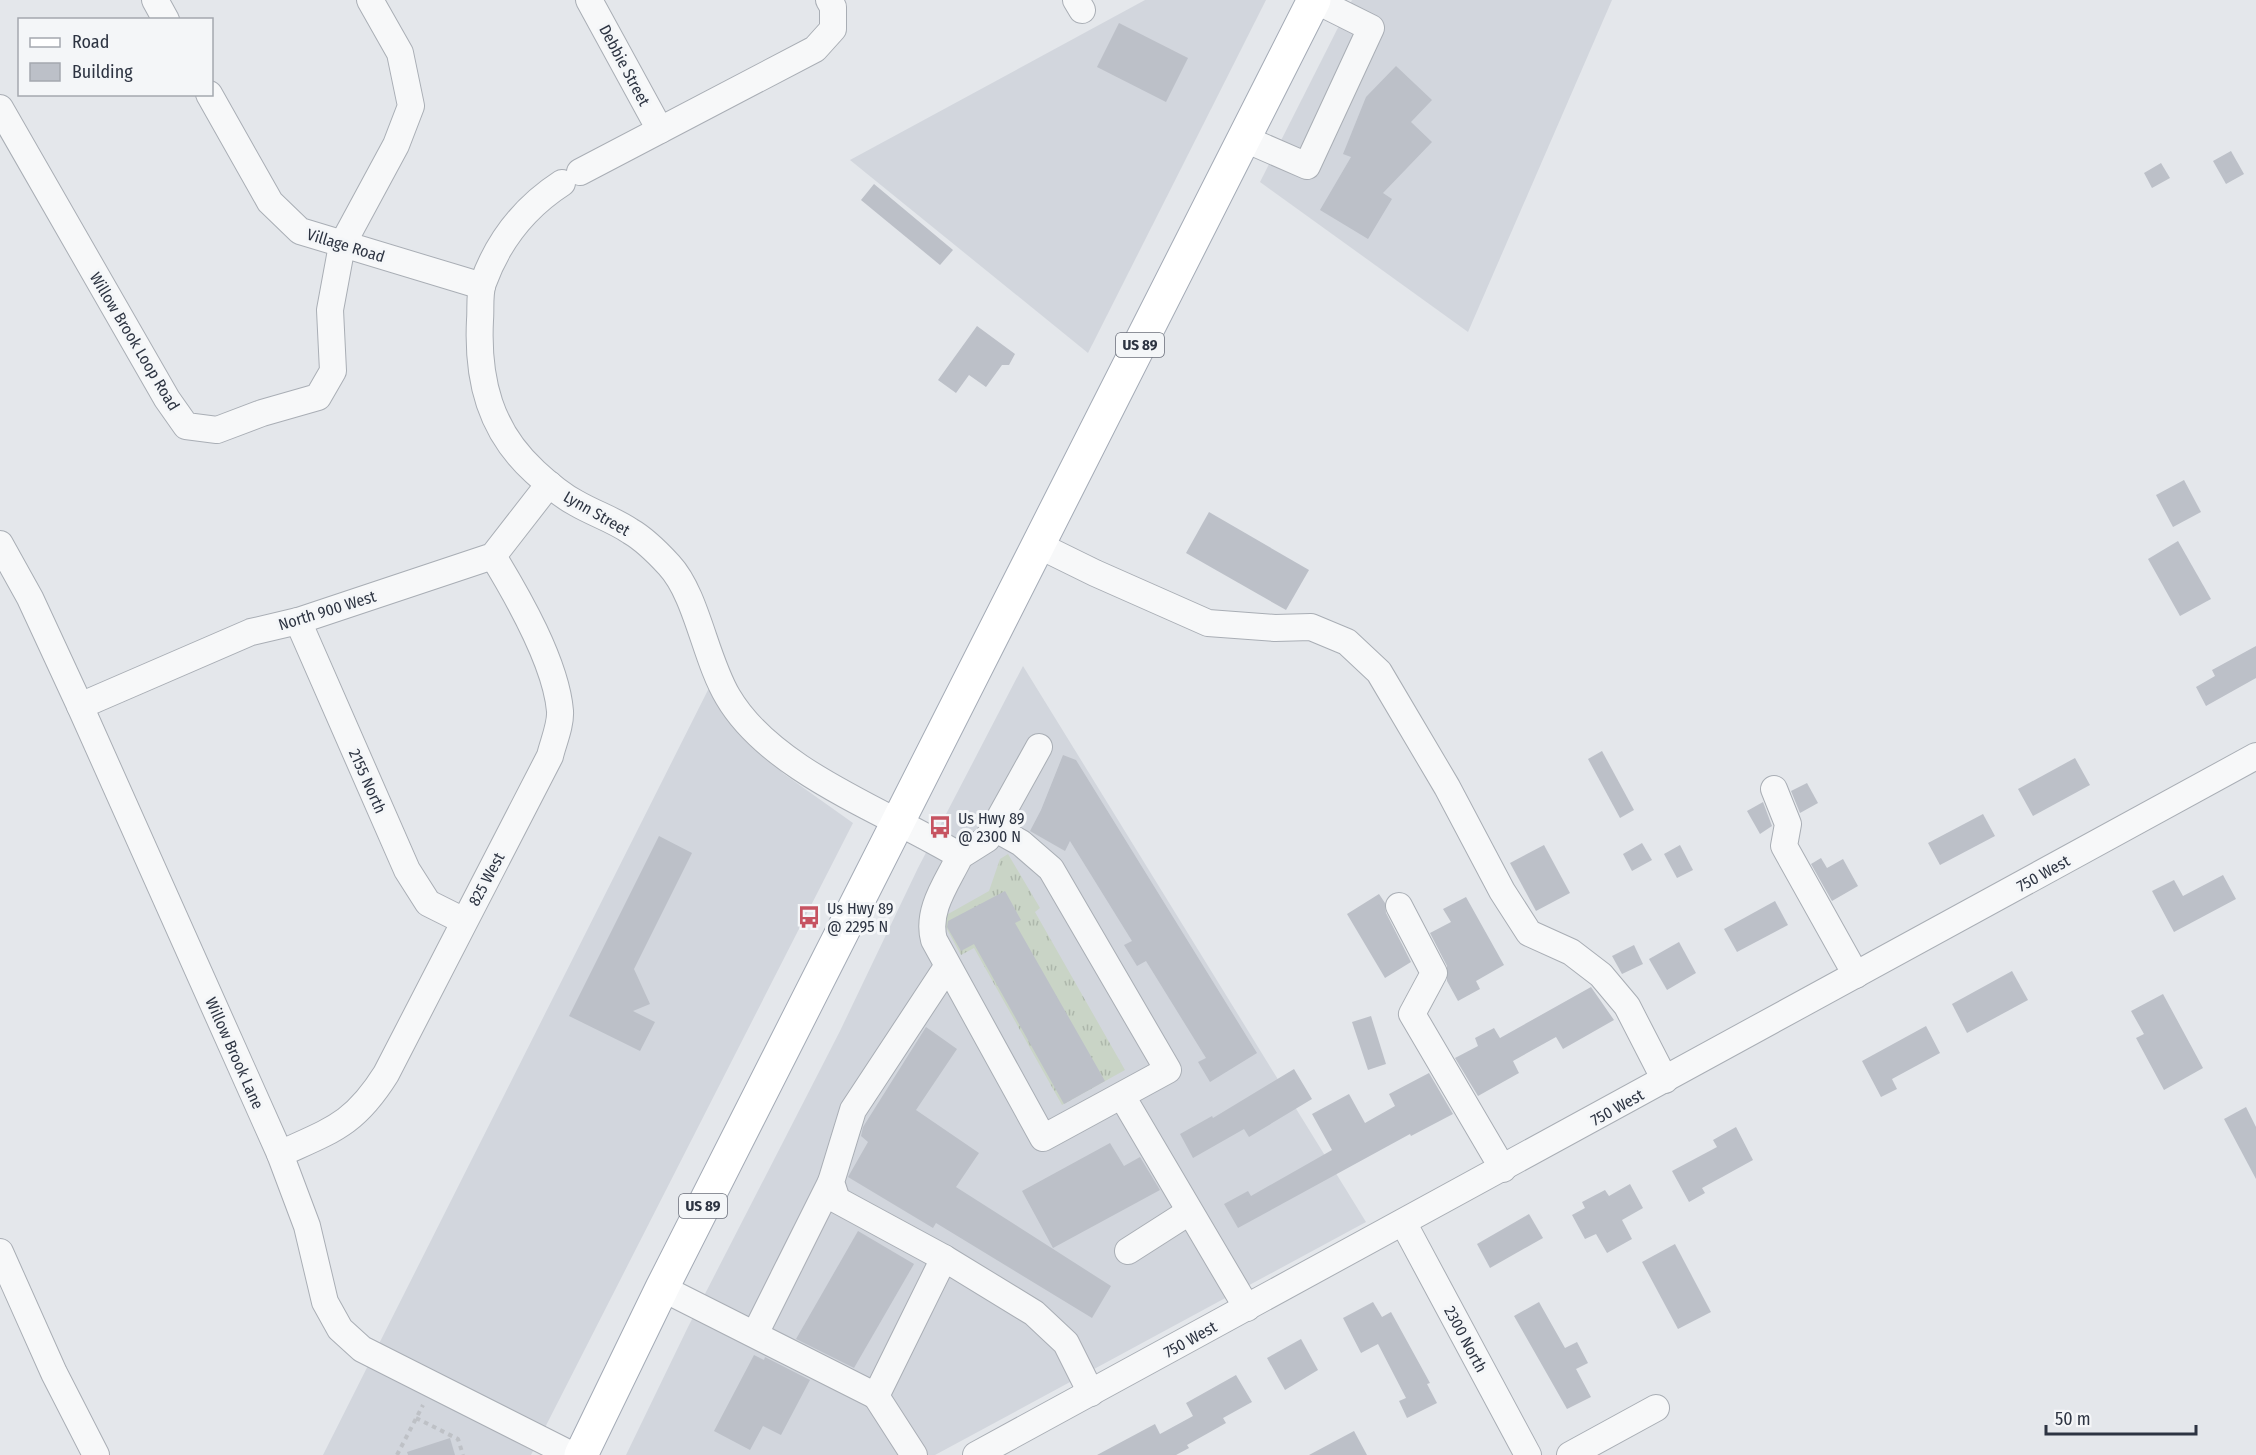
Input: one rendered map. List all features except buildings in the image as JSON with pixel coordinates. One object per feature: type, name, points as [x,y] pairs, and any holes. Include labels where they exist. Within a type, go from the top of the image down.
[{"type":"main road","name":"US 89","points":[[581,1455],[662,1288],[1315,0]]},
{"type":"street","points":[[155,0],[165,18]]},
{"type":"street","name":"Willow Brook Loop Road","points":[[0,108],[167,399],[186,426],[217,430],[262,413],[318,397],[333,370],[330,310],[342,245],[396,145],[411,106],[400,53],[370,0]]},
{"type":"street","name":"Debbie Street","points":[[590,0],[660,130]]},
{"type":"street","name":"Lynn Street","points":[[829,0],[833,7],[833,29],[815,50],[571,177],[537,200],[516,222],[495,256],[482,286],[479,330],[482,381],[508,445],[549,484],[575,503],[631,531],[670,567],[693,609],[710,661],[728,698],[762,738],[792,762],[897,823],[960,856]]},
{"type":"street","points":[[1245,139],[1307,166],[1371,28],[1315,0]]},
{"type":"street","name":"Village Road","points":[[209,96],[270,202],[300,231],[482,286]]},
{"type":"street","points":[[493,556],[549,484]]},
{"type":"street","name":"Willow Brook Lane","points":[[0,544],[30,598],[80,706],[280,1154],[307,1227],[325,1302],[340,1329],[362,1349],[572,1455]]},
{"type":"street","points":[[1038,545],[1208,623],[1275,628],[1311,627],[1347,642],[1379,672],[1447,788],[1502,891],[1529,933],[1570,952],[1600,975],[1627,1006],[1665,1080]]},
{"type":"street","name":"North 900 West","points":[[80,706],[251,632],[298,621],[493,556]]},
{"type":"street","name":"825 West","points":[[280,1154],[343,1125],[369,1101],[386,1074],[550,756],[560,713],[552,673],[508,580],[493,556]]},
{"type":"street","name":"2155 North","points":[[298,621],[407,870],[428,903],[464,921]]},
{"type":"street","points":[[994,828],[1021,843],[1051,869],[1168,1070],[1043,1138],[947,967],[930,926],[933,910],[960,856],[987,839],[1040,747]]},
{"type":"street","name":"750 West","points":[[976,1455],[1404,1224],[2256,756]]},
{"type":"street","points":[[1773,789],[1788,824],[1784,846],[1856,975]]},
{"type":"street","points":[[1399,906],[1434,973],[1412,1014],[1503,1169]]},
{"type":"street","points":[[755,1334],[831,1182],[853,1110],[947,967]]},
{"type":"street","points":[[1122,1096],[1247,1308]]},
{"type":"street","points":[[831,1182],[837,1200],[944,1258],[1034,1313],[1066,1343],[1091,1393]]},
{"type":"street","points":[[1128,1251],[1189,1212]]},
{"type":"street","name":"2300 North","points":[[1404,1224],[1528,1455]]},
{"type":"street","points":[[0,1252],[54,1373],[96,1455]]},
{"type":"street","points":[[876,1396],[944,1258]]},
{"type":"street","points":[[662,1288],[876,1396],[914,1455]]},
{"type":"street","points":[[1570,1455],[1656,1408]]},
{"type":"path","points":[[399,1453],[423,1405]]},
{"type":"path","points":[[416,1418],[458,1439],[463,1455]]},
{"type":"shaded area","points":[[1145,0],[1266,0],[1088,353],[850,160]]},
{"type":"shaded area","points":[[1352,0],[1612,0],[1468,332],[1260,182]]},
{"type":"shaded area","points":[[1023,666],[1366,1222],[935,1455],[626,1455],[688,1327],[840,1031],[918,868]]},
{"type":"shaded area","points":[[709,688],[734,725],[784,774],[853,823],[531,1455],[323,1455]]},
{"type":"green space","points":[[1008,854],[1040,908],[1035,912],[1125,1070],[1062,1105],[974,948],[961,955],[941,918],[989,891],[1000,859]]},
{"type":"place","name":"Us Hwy 89 @ 2300 N","points":[[940,827]]},
{"type":"place","name":"Us Hwy 89 @ 2295 N","points":[[809,917]]}]
